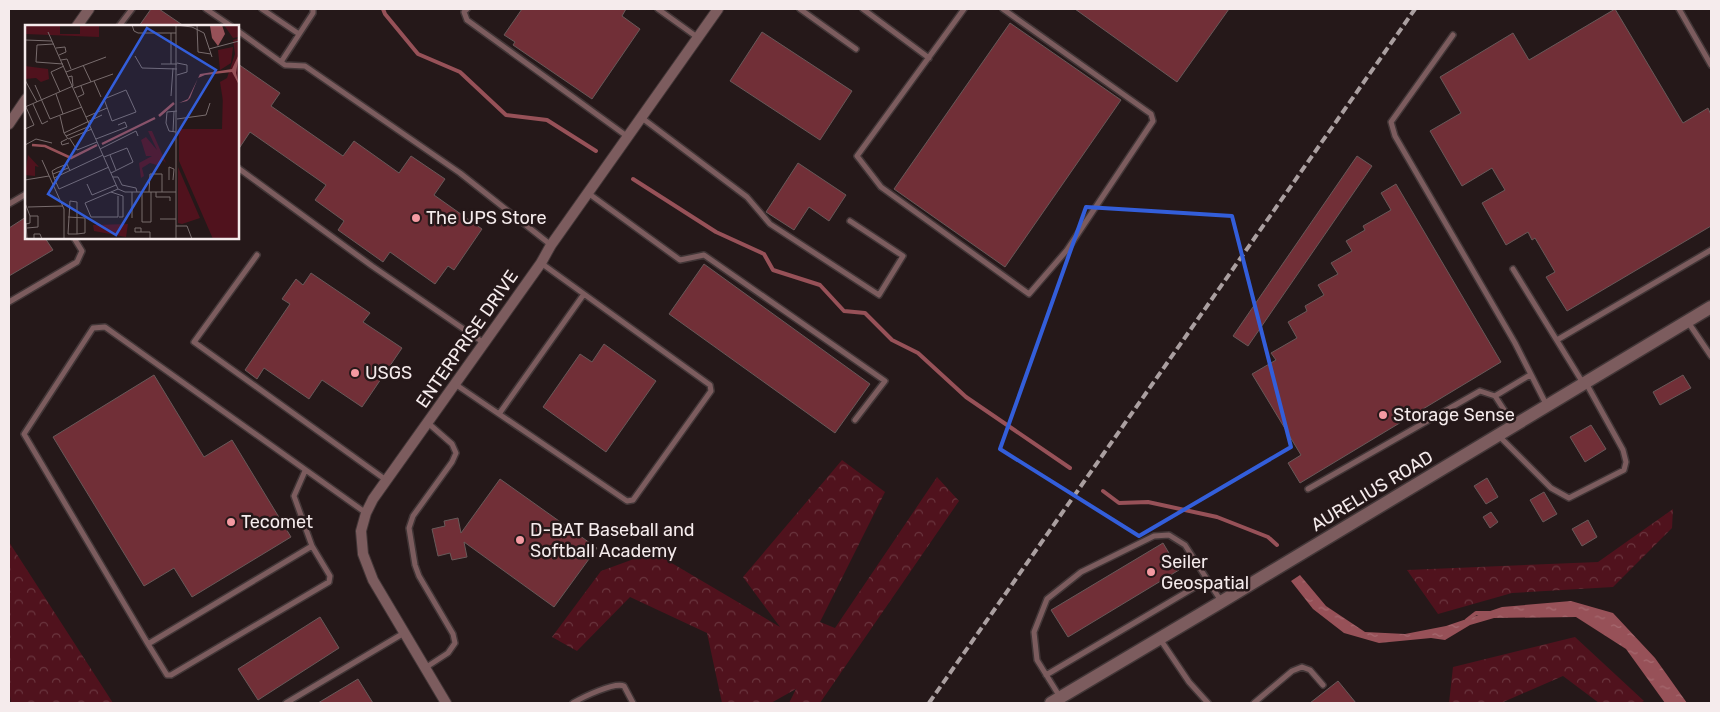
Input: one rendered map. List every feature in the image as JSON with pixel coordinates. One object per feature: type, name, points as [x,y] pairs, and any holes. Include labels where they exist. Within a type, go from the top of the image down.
[{"type":"street","points":[[78,25],[89,9]]},
{"type":"street","name":"ENTERPRISE DRIVE","points":[[446,703],[373,580],[363,554],[361,531],[366,513],[386,480],[541,263],[551,245],[642,118],[715,10]]},
{"type":"street","points":[[9,124],[25,100]]},
{"type":"street","name":"AURELIUS ROAD","points":[[1056,700],[1711,307]]},
{"type":"lane","points":[[121,25],[132,9]]},
{"type":"lane","points":[[206,9],[230,25]]},
{"type":"lane","points":[[262,9],[299,34]]},
{"type":"lane","points":[[281,62],[313,13],[313,9]]},
{"type":"lane","points":[[466,9],[464,12],[467,20],[628,137]]},
{"type":"lane","points":[[658,9],[698,37]]},
{"type":"lane","points":[[800,9],[856,49]]},
{"type":"lane","points":[[862,9],[929,58]]},
{"type":"lane","points":[[964,9],[858,156],[881,187],[1029,294],[1067,250],[1153,121],[1153,117],[1003,9]]},
{"type":"lane","points":[[1679,9],[1711,65]]},
{"type":"lane","points":[[239,32],[285,65],[305,66],[460,173],[551,245]]},
{"type":"lane","points":[[1453,35],[1392,122],[1393,129],[1395,136],[1515,344],[1547,406]]},
{"type":"lane","points":[[642,118],[747,197],[770,224],[879,295],[903,256],[850,221]]},
{"type":"lane","points":[[239,169],[372,266],[484,343]]},
{"type":"lane","points":[[588,193],[680,260],[704,255],[885,381],[855,420]]},
{"type":"lane","points":[[9,204],[25,195]]},
{"type":"lane","points":[[9,302],[77,262],[82,251],[75,239]]},
{"type":"lane","points":[[1557,340],[1711,250]]},
{"type":"lane","points":[[256,255],[194,342],[386,480]]},
{"type":"lane","points":[[455,384],[627,501],[633,500],[706,399],[711,391],[710,385],[541,263]]},
{"type":"lane","points":[[1498,436],[1552,488],[1569,498],[1624,470],[1626,462],[1623,450],[1585,383],[1513,269]]},
{"type":"lane","points":[[499,414],[584,294]]},
{"type":"lane","points":[[1688,321],[1711,356]]},
{"type":"lane","points":[[305,471],[294,496],[312,546],[330,576],[328,582],[172,675],[167,674],[148,644],[24,434],[93,328],[105,327],[366,513]]},
{"type":"lane","points":[[1495,396],[1530,375]]},
{"type":"lane","points":[[1308,489],[1480,391],[1495,396],[1514,426]]},
{"type":"lane","points":[[425,668],[448,653],[455,643],[453,634],[419,576],[415,566],[409,528],[413,516],[452,462],[456,453],[452,444],[428,423]]},
{"type":"lane","points":[[1056,700],[1046,675],[1037,660],[1034,632],[1048,599],[1081,572],[1154,536],[1169,536],[1185,545],[1221,602]]},
{"type":"lane","points":[[148,644],[312,546]]},
{"type":"lane","points":[[1046,675],[1207,580]]},
{"type":"lane","points":[[286,703],[404,633]]},
{"type":"lane","points":[[1160,639],[1189,682],[1208,703]]},
{"type":"lane","points":[[1254,703],[1292,671],[1302,667],[1310,670],[1323,685]]},
{"type":"lane","points":[[574,703],[600,691],[622,685],[633,703]]},
{"type":"highlighted area","points":[[1086,207],[1232,216],[1291,447],[1139,536],[1000,449]]},
{"type":"green space","points":[[842,460],[885,492],[820,622],[835,628],[937,477],[959,501],[820,703],[789,703],[796,689],[771,703],[722,703],[707,633],[630,597],[577,651],[552,637],[601,571],[653,552],[780,627],[743,577]]},
{"type":"green space","points":[[1673,509],[1672,528],[1613,587],[1512,593],[1438,614],[1407,570],[1598,562]]},
{"type":"green space","points":[[9,542],[113,703],[11,703],[9,690]]},
{"type":"green space","points":[[1575,637],[1644,701],[1640,703],[1599,703],[1563,676],[1501,703],[1449,703],[1453,667]]},
{"type":"water","points":[[1300,575],[1326,606],[1365,632],[1405,634],[1446,626],[1502,607],[1571,601],[1613,613],[1655,658],[1687,703],[1665,703],[1626,649],[1576,617],[1494,618],[1470,625],[1445,640],[1431,638],[1379,643],[1344,633],[1313,609],[1291,581]]},
{"type":"building","points":[[151,9],[159,9],[183,25],[140,25]]},
{"type":"building","points":[[522,9],[626,9],[622,16],[640,29],[592,99],[513,45],[515,42],[504,35]]},
{"type":"building","points":[[1075,9],[1229,9],[1177,82]]},
{"type":"building","points":[[1615,9],[1683,123],[1708,108],[1711,115],[1711,226],[1567,311],[1546,277],[1555,272],[1535,238],[1532,240],[1528,232],[1506,245],[1482,203],[1505,190],[1492,168],[1462,186],[1430,131],[1461,113],[1440,77],[1513,33],[1529,60]]},
{"type":"building","points":[[1010,23],[1121,100],[1005,267],[894,189]]},
{"type":"building","points":[[762,32],[852,91],[820,140],[730,81]]},
{"type":"building","points":[[239,65],[280,93],[271,106],[343,156],[354,141],[399,173],[411,156],[445,179],[434,195],[482,229],[454,270],[448,266],[435,284],[390,252],[383,262],[338,230],[344,221],[315,200],[326,185],[250,132],[239,148]]},
{"type":"building","points":[[1357,156],[1372,166],[1248,346],[1233,336]]},
{"type":"building","points":[[798,163],[846,195],[829,221],[809,207],[794,230],[766,212]]},
{"type":"building","points":[[1396,184],[1501,362],[1300,483],[1288,463],[1301,455],[1252,374],[1276,360],[1271,353],[1297,338],[1288,322],[1307,311],[1305,306],[1324,295],[1318,285],[1338,274],[1331,263],[1352,251],[1346,241],[1365,230],[1363,226],[1391,210],[1381,193]]},
{"type":"building","points":[[25,218],[25,239],[46,239],[53,250],[9,276],[9,228]]},
{"type":"building","points":[[704,264],[870,384],[835,433],[669,314]]},
{"type":"building","points":[[311,273],[370,313],[363,322],[402,348],[362,407],[322,380],[309,399],[264,368],[257,379],[245,370],[290,304],[282,299],[296,279],[303,285]]},
{"type":"building","points":[[604,344],[656,381],[606,452],[543,407],[580,354],[592,362]]},
{"type":"building","points":[[154,375],[204,457],[232,440],[291,537],[192,597],[174,568],[144,586],[53,437]]},
{"type":"building","points":[[1683,375],[1691,388],[1660,405],[1653,392]]},
{"type":"building","points":[[1591,425],[1606,449],[1585,462],[1570,437]]},
{"type":"building","points":[[1487,478],[1498,497],[1486,504],[1474,486]]},
{"type":"building","points":[[500,479],[597,548],[554,607],[464,542],[467,557],[452,560],[450,553],[438,556],[432,529],[445,526],[444,521],[458,518],[461,533]]},
{"type":"building","points":[[1544,492],[1557,514],[1543,522],[1530,500]]},
{"type":"building","points":[[1491,512],[1498,522],[1490,528],[1483,517]]},
{"type":"building","points":[[1588,520],[1597,537],[1582,546],[1572,529]]},
{"type":"building","points":[[1163,543],[1179,570],[1068,637],[1051,610]]},
{"type":"building","points":[[320,617],[339,648],[258,700],[238,669]]},
{"type":"building","points":[[358,679],[373,703],[318,703]]},
{"type":"building","points":[[1338,681],[1356,703],[1310,703]]},
{"type":"waterway","points":[[383,9],[418,54],[460,72],[506,115],[547,120],[596,151]]},
{"type":"waterway","points":[[633,179],[716,232],[764,254],[773,270],[820,285],[844,311],[865,313],[892,340],[918,353],[966,397],[1070,468]]},
{"type":"waterway","points":[[1103,491],[1119,503],[1148,502],[1217,517],[1268,537],[1277,545]]},
{"type":"waterway","points":[[1467,620],[1476,613],[1490,613]]},
{"type":"railway","points":[[929,703],[1415,9]]},
{"type":"place","name":"The UPS Store","points":[[416,218]]},
{"type":"place","name":"USGS","points":[[355,373]]},
{"type":"place","name":"Storage Sense","points":[[1383,415]]},
{"type":"place","name":"Tecomet","points":[[231,522]]},
{"type":"place","name":"D-BAT Baseball and Softball Academy","points":[[520,540]]},
{"type":"place","name":"Seiler Geospatial","points":[[1151,572]]}]
